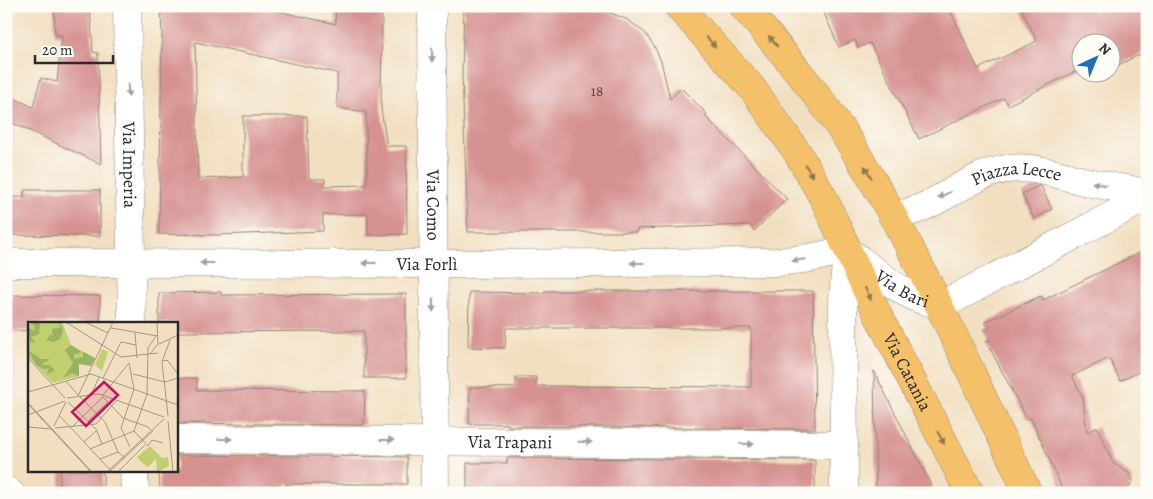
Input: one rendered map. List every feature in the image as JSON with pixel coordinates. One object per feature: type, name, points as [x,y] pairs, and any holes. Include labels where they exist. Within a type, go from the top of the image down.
[{"type":"main road","name":"Via Bari","points":[[678,6],[752,88],[780,127],[820,191],[847,250]]},
{"type":"main road","name":"Via Bari","points":[[743,6],[821,102],[860,160],[892,214],[938,304]]},
{"type":"main road","name":"Via Catania","points":[[847,250],[894,348],[970,493]]},
{"type":"main road","points":[[938,304],[1028,493]]},
{"type":"street","name":"Via Imperia","points":[[127,6],[132,322]]},
{"type":"street","name":"Via Como","points":[[432,6],[432,264],[435,493]]},
{"type":"street","name":"Piazza Lecce","points":[[892,214],[918,208],[987,174],[1012,168],[1039,169],[1092,183],[1147,193]]},
{"type":"street","points":[[938,304],[955,300],[1147,197]]},
{"type":"street","name":"Via Forlì","points":[[6,263],[432,264],[784,261],[815,258],[847,250]]},
{"type":"street","name":"Via Bari","points":[[847,250],[907,293],[924,302],[938,304]]},
{"type":"street","points":[[844,493],[843,300],[847,250]]},
{"type":"street","name":"Via Trapani","points":[[178,439],[844,445]]},
{"type":"street","points":[[134,472],[134,493]]},
{"type":"street","points":[[6,490],[10,493]]},
{"type":"building","points":[[54,6],[90,6],[93,52],[98,53],[101,164],[6,120],[6,110],[12,97],[33,107],[41,78],[57,82],[62,35],[55,35]]},
{"type":"building","points":[[161,6],[254,6],[336,24],[335,6],[382,6],[381,109],[387,146],[406,146],[407,234],[368,235],[368,214],[323,215],[323,231],[219,235],[159,234]],"holes":[[[195,42],[337,73],[337,108],[366,112],[367,185],[325,186],[325,179],[309,179],[307,116],[243,116],[243,177],[198,179]]]},
{"type":"building","points":[[464,6],[593,6],[628,20],[645,33],[654,46],[661,61],[670,99],[681,88],[707,114],[705,116],[787,199],[754,231],[749,225],[637,229],[637,232],[468,232],[462,75]]},
{"type":"building","points":[[821,6],[948,6],[978,69],[1037,41],[1020,6],[1147,6],[1147,51],[1120,64],[1120,32],[1070,32],[1070,74],[1008,105],[1004,98],[919,139],[870,43],[858,48],[855,40],[839,47]]},
{"type":"building","points":[[1041,186],[1052,209],[1034,219],[1022,194]]},
{"type":"building","points":[[24,190],[100,190],[100,236],[6,235],[6,197],[24,197]]},
{"type":"building","points":[[1147,249],[1147,368],[1120,381],[1109,358],[1072,376],[1083,398],[1087,433],[1097,427],[1113,463],[1127,472],[1133,480],[1126,493],[1064,493],[1031,418],[1027,419],[986,341],[990,340],[984,330],[989,328],[985,322],[1041,296],[1043,300]]},
{"type":"building","points":[[544,291],[813,291],[815,429],[469,424],[470,387],[516,388],[516,377],[536,377],[536,386],[751,387],[751,328],[506,328],[505,348],[468,347],[469,292],[544,293]]},
{"type":"building","points":[[221,292],[221,295],[406,294],[406,378],[364,378],[364,331],[178,332],[178,322],[159,322],[159,293]]},
{"type":"building","points":[[6,295],[100,296],[100,322],[28,322],[28,330],[6,332]]},
{"type":"building","points":[[874,371],[935,493],[876,493]]},
{"type":"building","points":[[178,378],[197,378],[197,390],[365,391],[364,425],[178,423]]},
{"type":"building","points":[[178,455],[407,457],[407,484],[286,484],[286,493],[160,493],[159,472],[178,472]]},
{"type":"building","points":[[507,458],[815,460],[815,493],[467,493],[467,463],[507,463]]},
{"type":"building","points":[[60,472],[103,472],[103,493],[60,493]]}]
